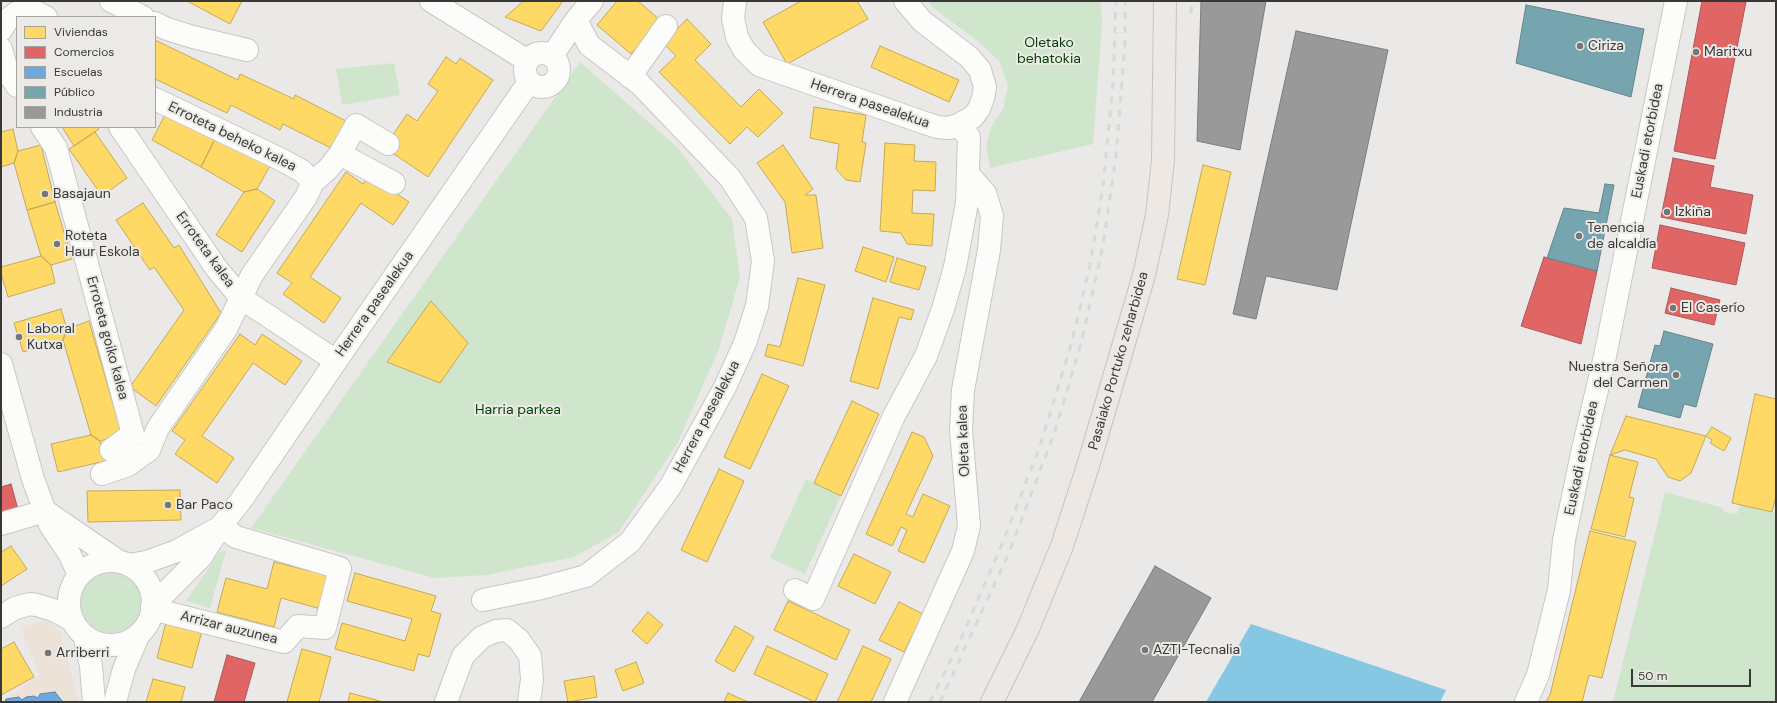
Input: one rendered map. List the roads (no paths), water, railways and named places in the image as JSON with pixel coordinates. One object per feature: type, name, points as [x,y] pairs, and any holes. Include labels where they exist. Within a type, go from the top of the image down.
[{"type":"main road","name":"Pasaiako Portuko zeharbidea","points":[[992,702],[1028,629],[1062,546],[1093,451],[1144,275],[1157,215],[1163,160],[1165,1]]},
{"type":"street","points":[[111,1],[141,16]]},
{"type":"street","points":[[431,1],[528,71],[539,87],[551,85],[558,77],[555,60],[576,20],[592,1]]},
{"type":"street","name":"Herrera pasealekua","points":[[735,1],[733,19],[737,37],[744,50],[759,65],[937,127],[949,128],[958,125],[972,117],[979,109],[985,87],[980,70],[976,63],[967,55],[922,21],[905,1]]},
{"type":"street","name":"Euskadi etorbidea","points":[[1526,702],[1538,675],[1559,590],[1564,540],[1582,453],[1605,356],[1676,1]]},
{"type":"street","points":[[7,17],[32,10],[44,16]]},
{"type":"street","points":[[555,60],[577,48],[589,45],[576,20]]},
{"type":"street","points":[[156,24],[167,29],[193,37],[247,50]]},
{"type":"street","points":[[630,77],[666,26]]},
{"type":"street","name":"Herrera pasealekua","points":[[483,600],[542,588],[586,576],[630,542],[670,487],[725,387],[745,343],[757,306],[763,262],[756,218],[730,178],[640,84],[589,45]]},
{"type":"street","points":[[1,49],[8,73],[16,85]]},
{"type":"street","points":[[528,71],[536,54],[542,53],[555,60]]},
{"type":"street","name":"Herrera pasealekua","points":[[152,607],[200,557],[242,499],[336,361],[528,71]]},
{"type":"street","name":"Erroteta beheko kalea","points":[[156,100],[282,160],[302,171],[312,182]]},
{"type":"street","points":[[102,474],[128,465],[149,450],[158,428],[226,329],[252,275],[306,197],[312,182],[328,168],[340,154],[356,125],[388,144]]},
{"type":"street","points":[[795,590],[813,599],[894,416],[926,356],[943,309],[955,267],[967,203],[969,137],[958,125]]},
{"type":"street","name":"Erroteta goiko kalea","points":[[43,128],[56,148],[133,434],[111,450]]},
{"type":"street","name":"Erroteta kalea","points":[[121,128],[217,269],[241,298],[336,361]]},
{"type":"street","points":[[340,154],[394,183]]},
{"type":"street","name":"Oleta kalea","points":[[895,702],[963,551],[969,526],[961,430],[963,390],[989,250],[992,216],[985,193],[968,174]]},
{"type":"street","points":[[1,364],[33,479],[53,532],[70,555],[75,582],[69,602],[70,613],[79,628],[90,655],[94,702]]},
{"type":"street","points":[[1,524],[45,511],[141,573],[149,585],[152,598],[152,607],[145,627],[130,640],[115,644],[99,643],[56,611],[37,605],[30,604],[15,608],[1,617]]},
{"type":"street","name":"Herrera pasealekua","points":[[124,563],[151,560],[177,551],[192,544],[221,526]]},
{"type":"street","name":"Arrizar auzunea","points":[[152,607],[284,642],[298,626],[325,628],[340,568],[236,537],[221,526]]},
{"type":"street","points":[[37,605],[54,600],[75,582],[87,568],[97,563],[124,563]]},
{"type":"street","points":[[446,702],[463,656],[482,637],[496,631],[507,630],[519,640],[530,656],[532,679],[529,702]]},
{"type":"street","points":[[115,702],[124,669],[138,634]]},
{"type":"water","points":[[1251,624],[1446,690],[1440,702],[1206,702]]},
{"type":"railway","points":[[930,702],[960,641],[1002,544],[1039,449],[1071,345],[1090,265],[1103,187],[1113,83],[1116,1]]},
{"type":"railway","points":[[940,702],[1008,555],[1054,434],[1081,344],[1103,245],[1116,156],[1125,42],[1125,1]]},
{"type":"railway","points":[[1191,13],[1192,1]]},
{"type":"place","name":"Ciriza","points":[[1580,46]]},
{"type":"place","name":"Maritxu","points":[[1696,52]]},
{"type":"place","name":"Basajaun","points":[[45,194]]},
{"type":"place","name":"Izkiña","points":[[1667,212]]},
{"type":"place","name":"Tenencia de alcaldía","points":[[1579,236]]},
{"type":"place","name":"Roteta Haur Eskola","points":[[57,244]]},
{"type":"place","name":"El Caserío","points":[[1673,308]]},
{"type":"place","name":"Laboral Kutxa","points":[[19,337]]},
{"type":"place","name":"Nuestra Señora del Carmen","points":[[1676,375]]},
{"type":"place","name":"Bar Paco","points":[[168,505]]},
{"type":"place","name":"AZTI-Tecnalia","points":[[1145,650]]},
{"type":"place","name":"Arriberri","points":[[48,653]]},
{"type":"park label","name":"Oletako behatokia","points":[[1049,52]]},
{"type":"park label","name":"Harria parkea","points":[[518,410]]}]
